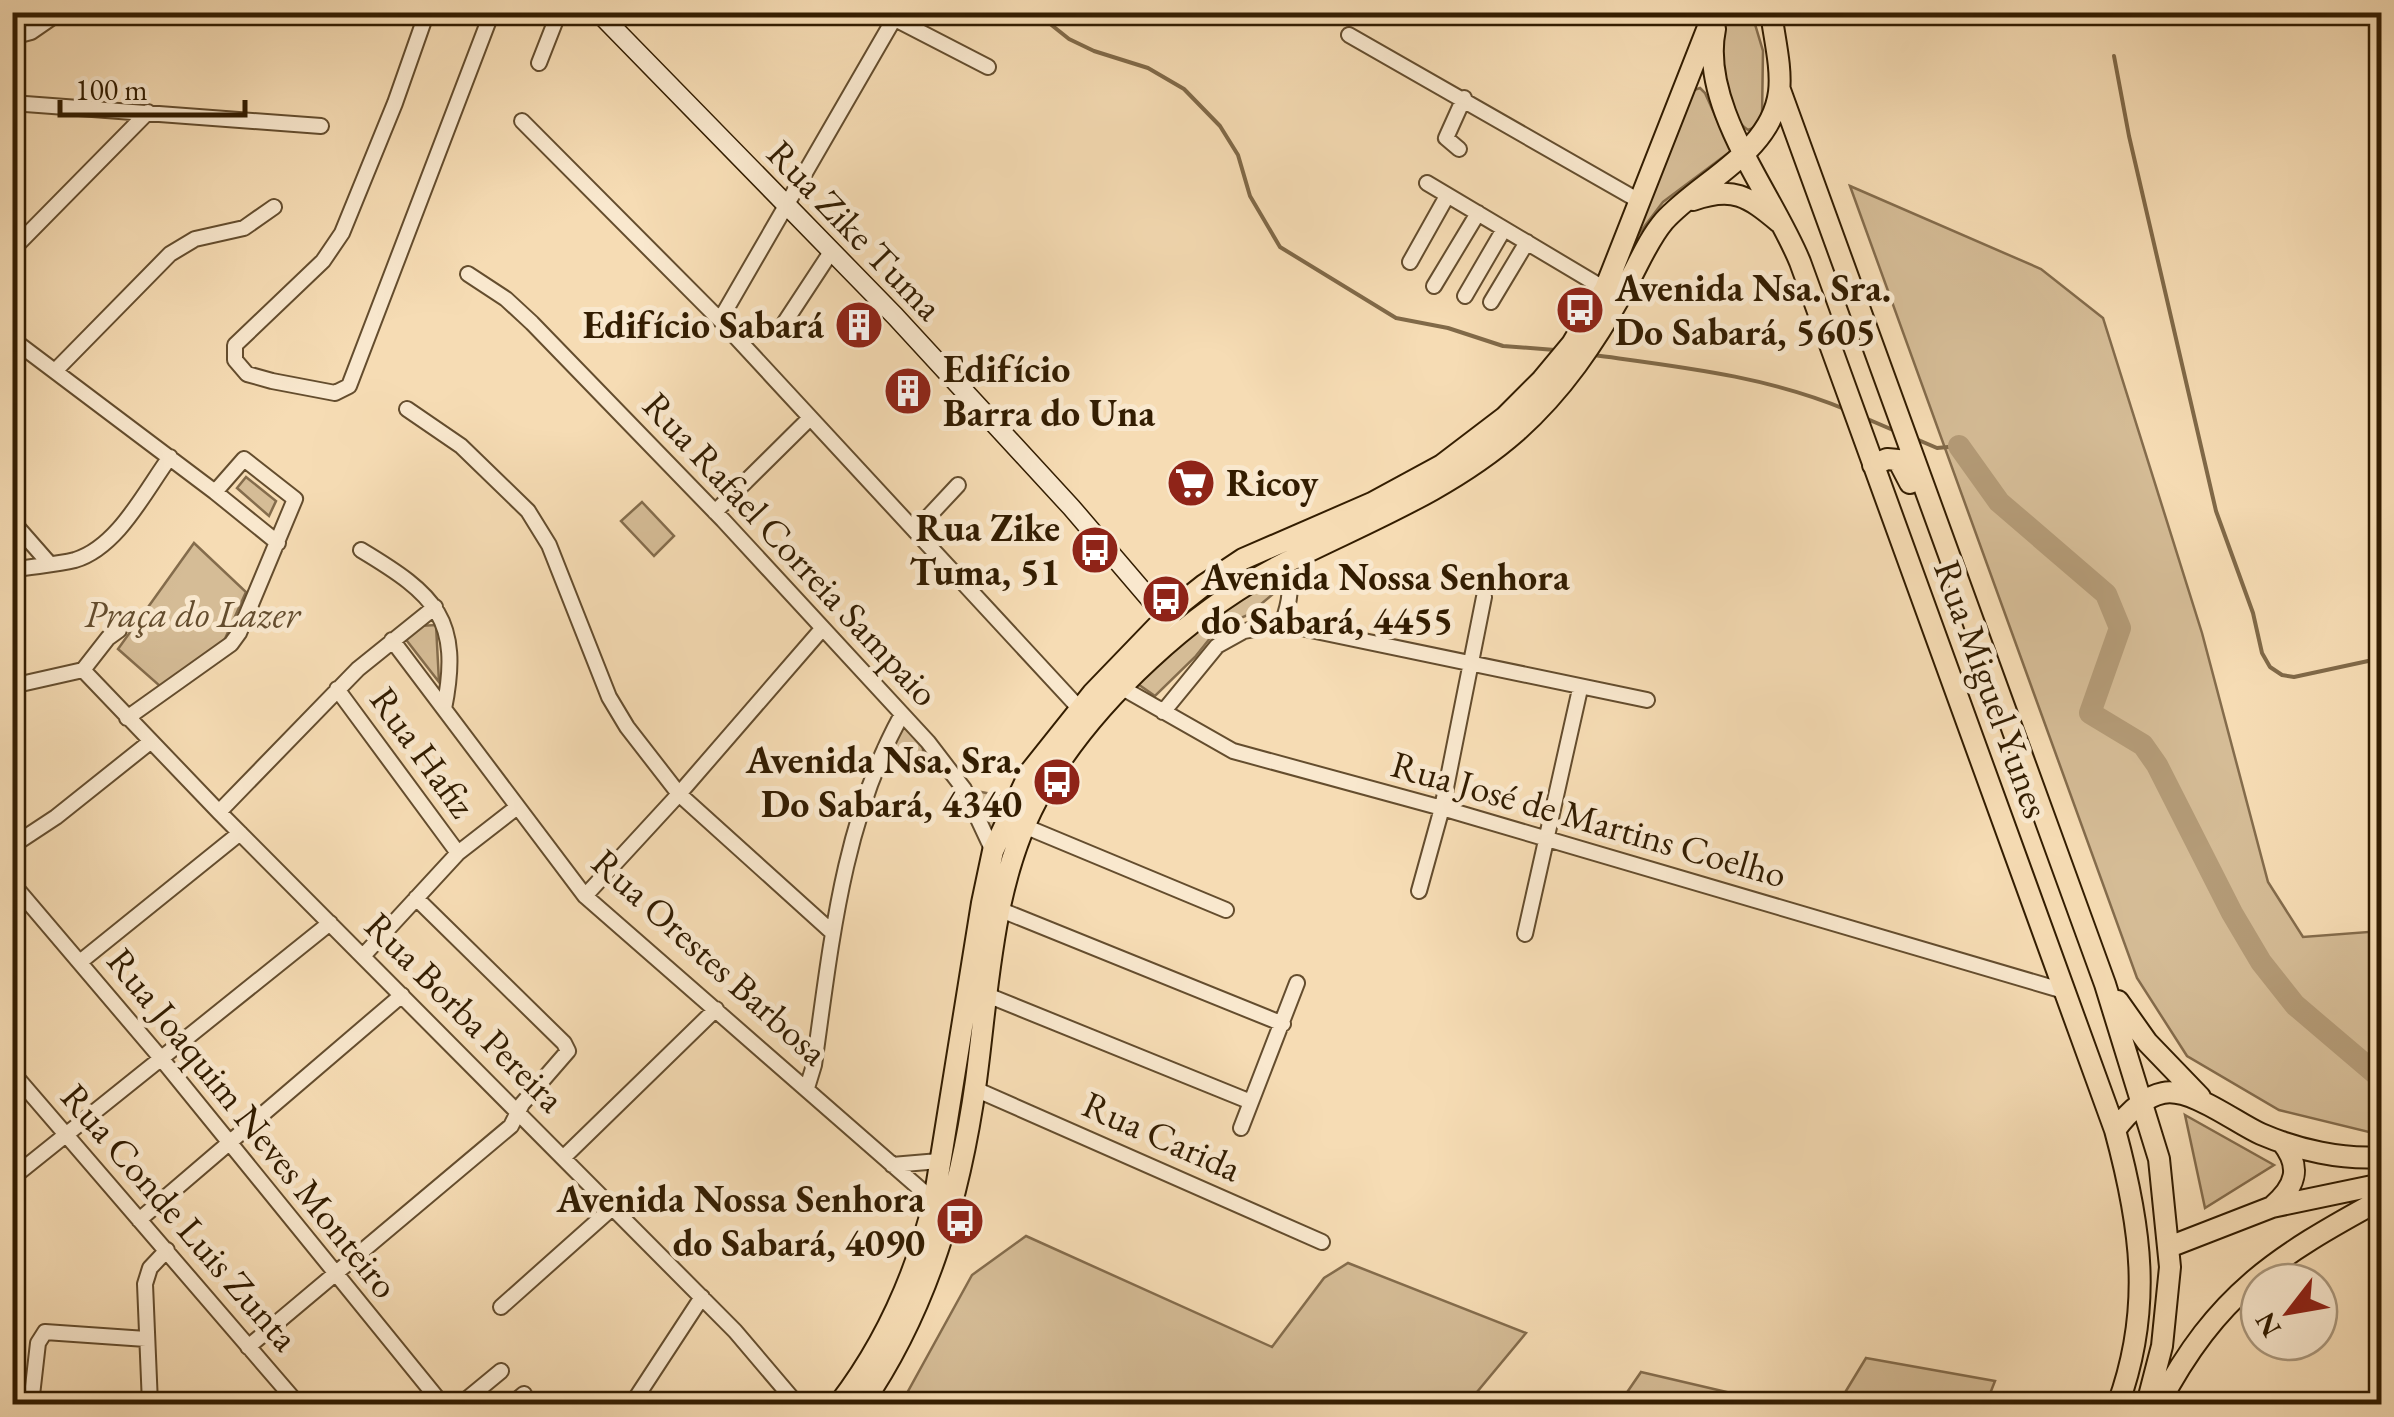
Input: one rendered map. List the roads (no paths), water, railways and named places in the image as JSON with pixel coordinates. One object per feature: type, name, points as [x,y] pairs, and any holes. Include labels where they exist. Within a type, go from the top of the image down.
[{"type":"main road","name":"Rua Miguel Yunes","points":[[1716,12],[1712,42],[1715,81],[1723,108],[1786,228],[2115,1130],[2134,1202],[2140,1267],[2136,1346],[2118,1404]]},
{"type":"main road","points":[[862,1404],[900,1341],[940,1248],[956,1190],[975,1089],[1001,910],[1024,826],[1061,760],[1115,684],[1204,585],[1243,559],[1411,484],[1478,440],[1542,380],[1572,344],[1604,289],[1716,12]]},
{"type":"main road","name":"Rua Miguel Yunes","points":[[1754,12],[2106,984],[2159,1159],[2170,1267],[2162,1346],[2147,1404]]},
{"type":"main road","points":[[1172,625],[1285,562],[1442,485],[1515,432],[1544,404],[1596,340],[1653,235],[1682,204],[1745,152],[1773,115],[1780,89],[1771,12]]},
{"type":"main road","points":[[1682,204],[1717,192],[1730,192],[1786,228]]},
{"type":"main road","points":[[1874,465],[1887,459],[1901,463],[1924,521],[1953,564]]},
{"type":"main road","points":[[839,1404],[885,1331],[912,1276],[934,1201],[993,851],[1030,772],[1080,708],[1115,684]]},
{"type":"main road","points":[[2106,984],[2146,1042],[2212,1108]]},
{"type":"main road","points":[[2115,1130],[2142,1103],[2164,1093],[2184,1094],[2282,1142],[2331,1154],[2382,1157]]},
{"type":"main road","points":[[2272,1207],[2288,1194],[2296,1174],[2295,1160],[2282,1142]]},
{"type":"main road","points":[[2134,1202],[2151,1237],[2169,1246],[2272,1207],[2382,1184]]},
{"type":"main road","points":[[2159,1404],[2200,1334],[2270,1265],[2382,1199]]},
{"type":"street","points":[[12,37],[31,32],[60,12]]},
{"type":"street","points":[[427,12],[342,233],[323,261],[235,344],[235,360],[247,374],[335,393],[349,386],[492,12]]},
{"type":"street","points":[[539,63],[559,12]]},
{"type":"street","name":"Rua Zike Tuma","points":[[598,12],[787,204],[1060,496],[1172,625]]},
{"type":"street","points":[[720,320],[896,16],[988,66]]},
{"type":"street","points":[[1349,35],[1640,202]]},
{"type":"street","points":[[1459,149],[1446,138],[1464,98]]},
{"type":"street","points":[[12,103],[321,126]]},
{"type":"street","points":[[12,250],[148,112]]},
{"type":"street","points":[[522,122],[720,320],[1080,708]]},
{"type":"street","points":[[1427,183],[1604,289]]},
{"type":"street","points":[[1410,262],[1448,196]]},
{"type":"street","points":[[55,371],[170,254],[195,239],[244,228],[274,208]]},
{"type":"street","points":[[1434,286],[1478,213]]},
{"type":"street","points":[[1465,296],[1504,229]]},
{"type":"street","points":[[1492,302],[1527,242]]},
{"type":"street","points":[[785,322],[831,252]]},
{"type":"street","name":"Rua Rafael Correia Sampaio","points":[[468,274],[506,299],[532,323],[715,512],[949,767],[993,851]]},
{"type":"street","points":[[12,339],[278,543]]},
{"type":"street","points":[[407,409],[461,446],[528,511],[549,545],[610,697],[627,727],[679,794],[833,934]]},
{"type":"street","points":[[715,512],[810,418]]},
{"type":"street","points":[[12,570],[76,559],[104,542],[170,457]]},
{"type":"street","points":[[127,718],[232,644],[295,503],[294,495],[244,460],[216,492]]},
{"type":"street","points":[[915,530],[958,485]]},
{"type":"street","points":[[12,521],[48,562]]},
{"type":"street","points":[[361,550],[402,575],[435,607],[452,655],[444,709]]},
{"type":"street","points":[[1282,624],[1290,598],[1290,576],[1285,562]]},
{"type":"street","points":[[1419,891],[1442,808],[1484,597]]},
{"type":"street","points":[[218,812],[337,689],[435,607]]},
{"type":"street","points":[[1164,712],[1217,646],[1244,632],[1282,624],[1647,700]]},
{"type":"street","points":[[585,896],[822,629]]},
{"type":"street","points":[[12,686],[82,670],[119,630]]},
{"type":"street","name":"Rua Orestes Barbosa","points":[[392,640],[585,896],[934,1201]]},
{"type":"street","name":"Rua Borba Pereira","points":[[82,670],[218,812],[702,1297],[797,1404]]},
{"type":"street","name":"Rua José de Martins Coelho","points":[[1115,684],[1233,751],[1442,808],[2064,991]]},
{"type":"street","points":[[1525,934],[1580,688]]},
{"type":"street","name":"Rua Hafiz","points":[[337,689],[458,853]]},
{"type":"street","points":[[808,1088],[833,934],[859,811],[901,716]]},
{"type":"street","points":[[12,846],[56,817],[150,742]]},
{"type":"street","points":[[362,956],[458,853],[516,808]]},
{"type":"street","points":[[1024,826],[1226,910]]},
{"type":"street","points":[[80,962],[240,833]]},
{"type":"street","name":"Rua Joaquim Neves Monteiro","points":[[12,883],[231,1142],[442,1404]]},
{"type":"street","points":[[248,1347],[512,1126],[522,1104],[566,1056],[567,1046],[416,898]]},
{"type":"street","points":[[1001,910],[1282,1024]]},
{"type":"street","points":[[12,1178],[330,923]]},
{"type":"street","points":[[1240,1128],[1298,983]]},
{"type":"street","points":[[139,1220],[402,995]]},
{"type":"street","points":[[987,995],[1252,1102]]},
{"type":"street","points":[[564,1158],[716,1009]]},
{"type":"street","name":"Rua Conde Luis Zunta","points":[[12,1072],[298,1404]]},
{"type":"street","name":"Rua Carida","points":[[975,1089],[1322,1242]]},
{"type":"street","points":[[891,1164],[940,1161]]},
{"type":"street","points":[[501,1307],[611,1209]]},
{"type":"street","points":[[150,1404],[145,1284],[150,1268],[167,1250]]},
{"type":"street","points":[[632,1404],[702,1297]]},
{"type":"street","points":[[30,1404],[38,1342],[45,1332],[146,1339]]},
{"type":"street","points":[[461,1404],[502,1371]]},
{"type":"waterway","points":[[1027,12],[1044,19],[1069,39],[1148,68],[1184,89],[1220,126],[1238,155],[1250,196],[1280,247],[1396,318],[1448,328],[1503,346],[1555,350]]},
{"type":"waterway","points":[[2114,56],[2216,511],[2253,613],[2262,653],[2270,667],[2294,677],[2382,658]]},
{"type":"waterway","points":[[1594,355],[1754,381],[1847,410]]},
{"type":"waterway","points":[[1865,418],[1893,430]]},
{"type":"waterway","points":[[1916,439],[1937,448],[1959,446]]},
{"type":"waterway","points":[[1959,446],[1999,502],[2106,594],[2120,628],[2090,713],[2143,745],[2157,765],[2232,913],[2261,962],[2295,1005],[2382,1079]]},
{"type":"place","name":"Avenida Nsa. Sra. Do Sabará, 5605","points":[[1580,310]]},
{"type":"place","name":"Edifício Sabará","points":[[859,325]]},
{"type":"place","name":"Edifício Barra do Una","points":[[908,391]]},
{"type":"place","name":"Ricoy","points":[[1191,483]]},
{"type":"place","name":"Rua Zike Tuma, 51","points":[[1095,550]]},
{"type":"place","name":"Avenida Nossa Senhora do Sabará, 4455","points":[[1166,599]]},
{"type":"place","name":"Avenida Nsa. Sra. Do Sabará, 4340","points":[[1057,782]]},
{"type":"place","name":"Avenida Nossa Senhora do Sabará, 4090","points":[[960,1221]]},
{"type":"park label","name":"Praça do Lazer","points":[[192,614]]}]
